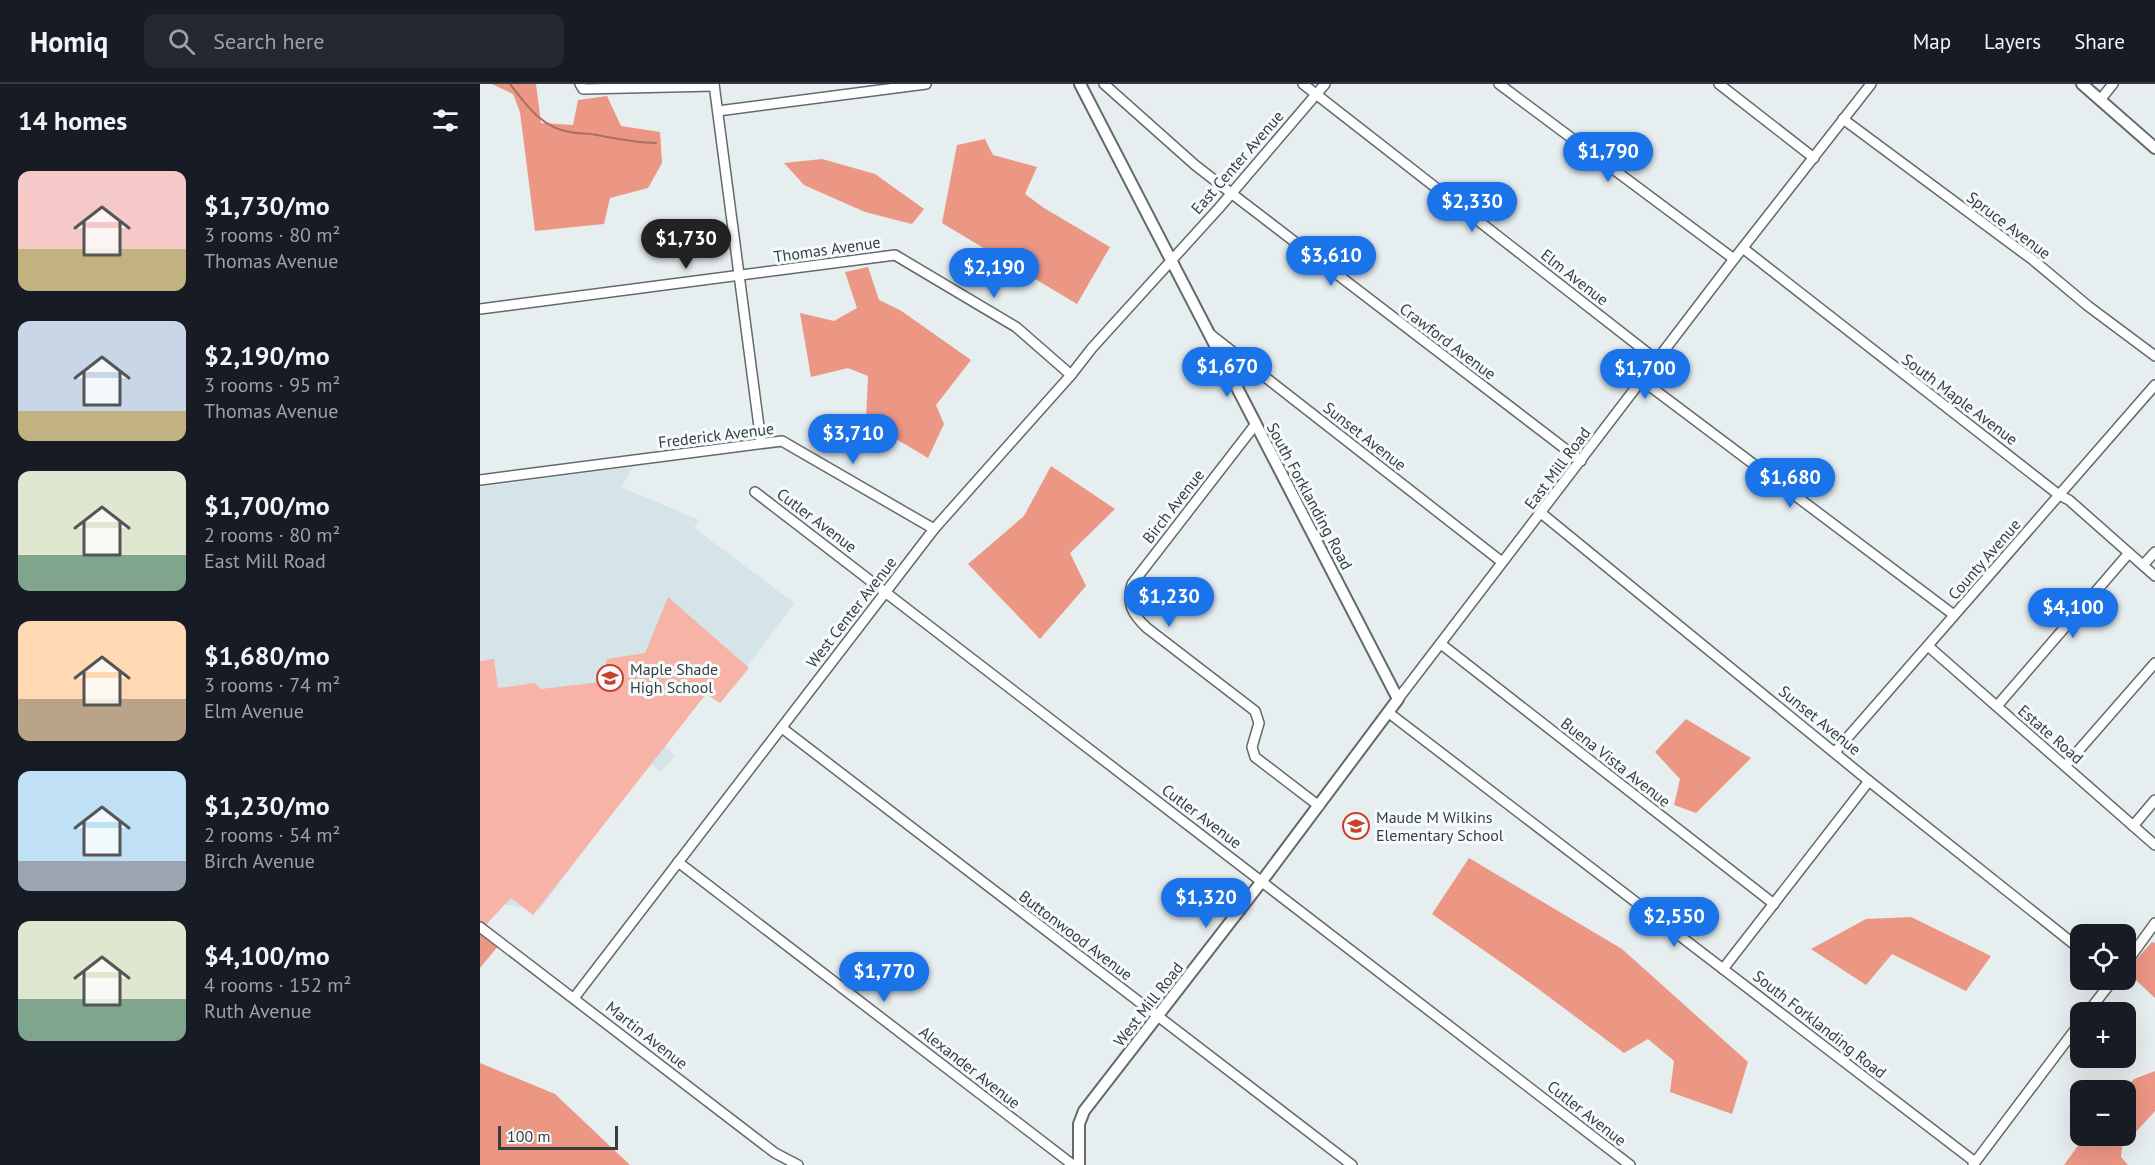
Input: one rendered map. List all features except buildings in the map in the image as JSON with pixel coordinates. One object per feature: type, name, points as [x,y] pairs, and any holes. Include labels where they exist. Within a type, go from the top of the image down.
[{"type":"street","points":[[580,84],[583,89],[714,85],[762,442]]},
{"type":"street","points":[[718,111],[926,84]]},
{"type":"street","name":"South Forklanding Road","points":[[1080,84],[1398,699]]},
{"type":"street","name":"Crawford Avenue","points":[[1104,84],[1195,165],[1581,461]]},
{"type":"street","name":"Elm Avenue","points":[[1303,84],[1658,360]]},
{"type":"street","name":"East Center Avenue","points":[[1172,260],[1326,84]]},
{"type":"street","points":[[1499,84],[1734,259]]},
{"type":"street","points":[[1719,84],[1814,158]]},
{"type":"street","name":"East Mill Road","points":[[1398,699],[1734,259],[1871,84]]},
{"type":"street","points":[[2082,84],[2155,148]]},
{"type":"street","points":[[2100,99],[2113,84]]},
{"type":"street","name":"Spruce Avenue","points":[[1843,119],[2033,260],[2088,306],[2155,356]]},
{"type":"street","name":"South Maple Avenue","points":[[1743,249],[2068,500],[2155,576]]},
{"type":"street","name":"Thomas Avenue","points":[[480,309],[895,255],[1016,327],[1071,375]]},
{"type":"street","name":"West Center Avenue","points":[[574,998],[934,529],[1172,260]]},
{"type":"street","name":"Sunset Avenue","points":[[1210,334],[1503,562]]},
{"type":"street","points":[[1642,381],[1954,615]]},
{"type":"street","name":"County Avenue","points":[[1835,752],[2155,385]]},
{"type":"street","name":"Birch Avenue","points":[[1255,425],[1132,584],[1129,601],[1134,617],[1255,711],[1260,723],[1252,747],[1253,753],[1319,806]]},
{"type":"street","name":"Frederick Avenue","points":[[480,480],[782,441],[934,529]]},
{"type":"street","name":"Cutler Avenue","points":[[755,492],[1630,1165]]},
{"type":"street","name":"Sunset Avenue","points":[[1541,513],[2070,942]]},
{"type":"street","points":[[2143,565],[2155,552]]},
{"type":"street","points":[[1997,706],[2129,553]]},
{"type":"street","name":"Buena Vista Avenue","points":[[1441,644],[1774,904]]},
{"type":"street","name":"Estate Road","points":[[1928,646],[2155,845]]},
{"type":"street","points":[[2065,766],[2155,663]]},
{"type":"street","name":"West Mill Road","points":[[1078,1165],[1079,1129],[1082,1115],[1319,806],[1398,699]]},
{"type":"street","name":"South Forklanding Road","points":[[1389,713],[1974,1164]]},
{"type":"street","name":"Buttonwood Avenue","points":[[782,728],[1352,1165]]},
{"type":"street","points":[[1723,969],[1869,781]]},
{"type":"street","points":[[2133,826],[2155,800]]},
{"type":"street","name":"Alexander Avenue","points":[[678,862],[1073,1165]]},
{"type":"street","points":[[2136,952],[2151,935],[2155,923]]},
{"type":"street","name":"Martin Avenue","points":[[480,927],[775,1153],[798,1165]]},
{"type":"street","points":[[2096,1002],[2105,990]]},
{"type":"street","points":[[1974,1164],[2070,1036]]},
{"type":"shaded area","points":[[492,84],[536,84],[541,123],[573,125],[578,100],[607,96],[621,126],[660,132],[662,163],[648,188],[610,198],[604,224],[535,231],[520,112],[513,94]]},
{"type":"shaded area","points":[[985,139],[993,155],[1037,167],[1025,194],[1044,208],[1110,247],[1077,304],[942,223],[957,145]]},
{"type":"shaded area","points":[[822,159],[875,174],[924,209],[912,224],[865,212],[804,185],[784,163]]},
{"type":"shaded area","points":[[868,267],[879,300],[900,310],[971,360],[936,405],[944,424],[928,458],[866,421],[868,376],[848,368],[811,377],[800,313],[834,321],[857,308],[845,272]]},
{"type":"shaded area","points":[[1051,466],[1115,509],[1070,553],[1086,586],[1040,639],[968,564],[1024,516]]},
{"type":"shaded area","name":"Maple Shade High School","points":[[633,467],[621,487],[699,520],[694,528],[794,603],[721,703],[706,693],[665,746],[675,755],[661,772],[650,763],[539,910],[480,901],[480,487]]},
{"type":"shaded area","points":[[668,597],[749,668],[720,703],[706,694],[533,915],[511,898],[483,928],[480,926],[480,661],[494,659],[498,688],[535,683],[541,689],[602,682],[607,659],[645,653]]},
{"type":"shaded area","points":[[1686,719],[1751,758],[1696,813],[1674,805],[1680,779],[1655,752]]},
{"type":"shaded area","points":[[1469,858],[1622,949],[1748,1062],[1732,1114],[1670,1092],[1674,1061],[1648,1039],[1624,1053],[1432,914]]},
{"type":"shaded area","points":[[1911,917],[1991,956],[1966,991],[1892,954],[1866,985],[1811,949],[1866,919]]},
{"type":"shaded area","points":[[480,926],[499,945],[480,968]]},
{"type":"shaded area","points":[[2152,942],[2155,943],[2155,998],[2136,980],[2136,960]]},
{"type":"shaded area","points":[[480,1063],[555,1094],[630,1165],[480,1165]]},
{"type":"shaded area","points":[[2155,1071],[2155,1111],[2136,1132],[2136,1080],[2134,1079]]},
{"type":"shaded area","points":[[2078,1146],[2123,1146],[2121,1157],[2128,1165],[2064,1165]]},
{"type":"waterway","points":[[510,84],[543,121],[560,130],[634,142],[656,143]]},
{"type":"place","name":"Maple Shade High School","points":[[610,678]]},
{"type":"place","name":"Maude M Wilkins Elementary School","points":[[1356,826]]}]
